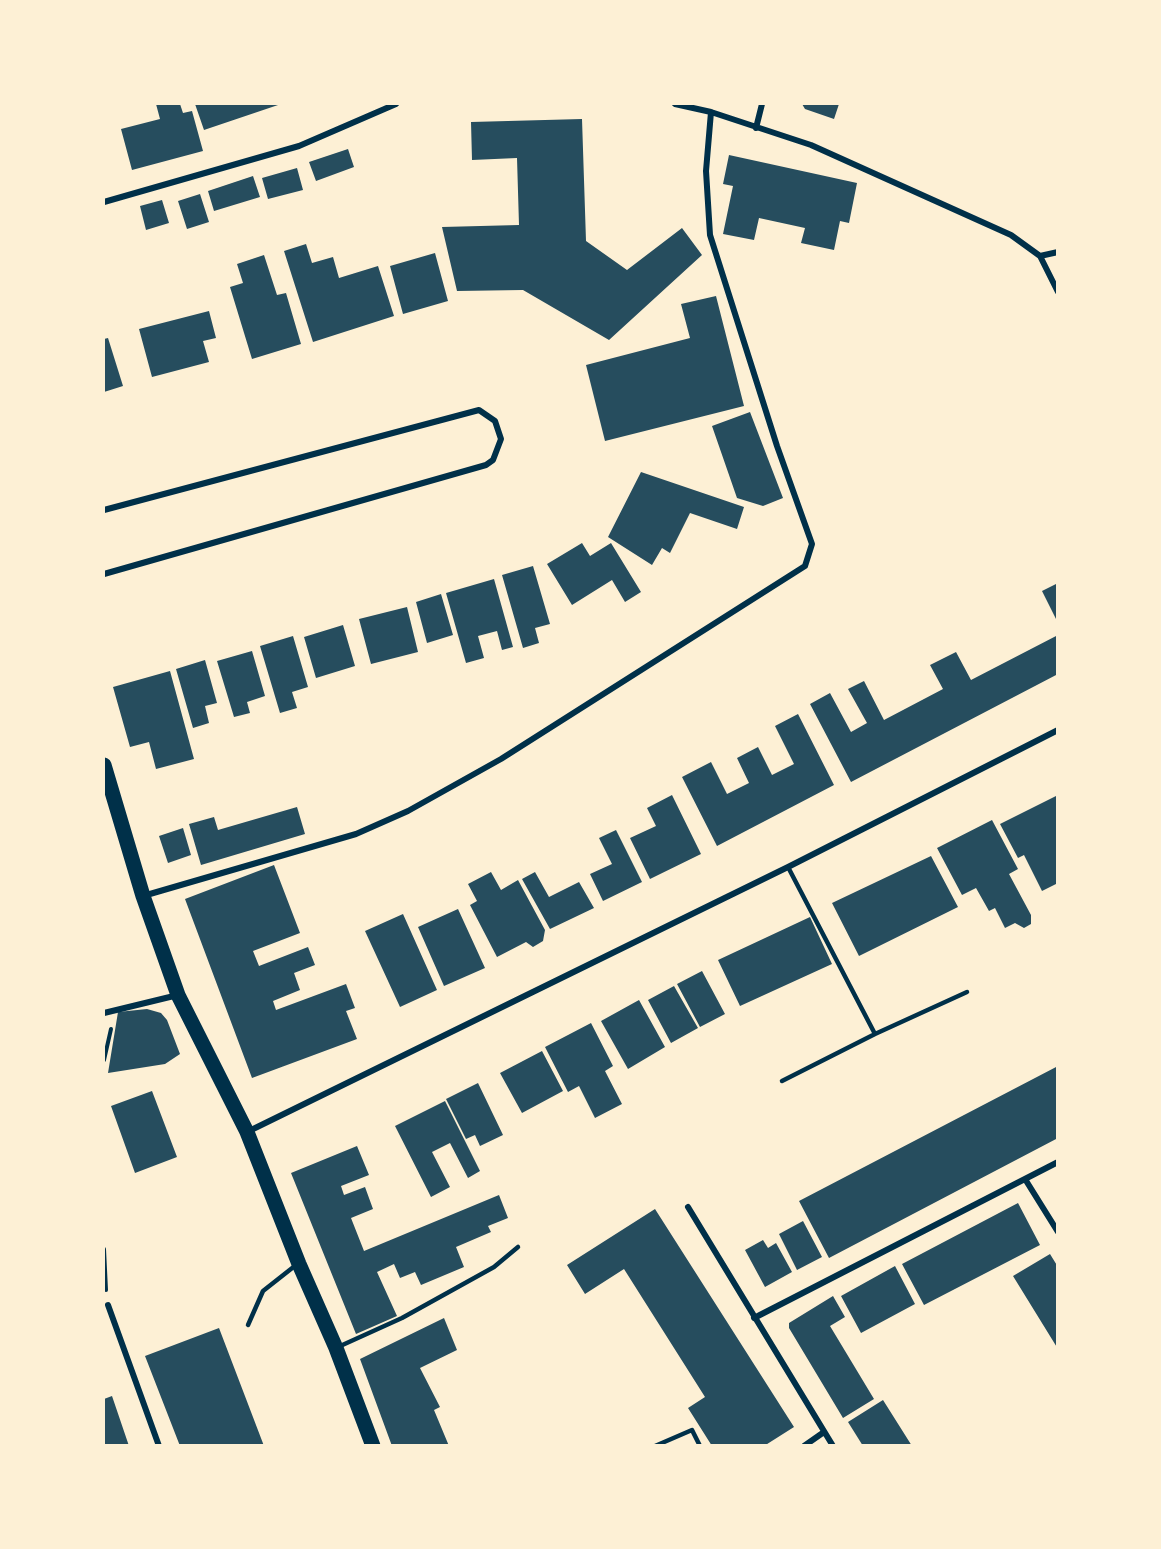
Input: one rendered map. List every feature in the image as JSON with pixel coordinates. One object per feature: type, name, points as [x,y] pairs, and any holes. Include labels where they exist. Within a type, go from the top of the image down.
[{"type":"main road","points":[[104,765],[143,896],[178,995],[247,1132],[298,1264],[336,1348],[373,1446]]},
{"type":"street","points":[[104,202],[299,146],[396,104]]},
{"type":"street","points":[[675,104],[711,112],[811,145],[1011,235],[1040,256],[1058,292]]},
{"type":"street","points":[[756,128],[762,104]]},
{"type":"street","points":[[143,896],[356,834],[408,811],[501,759],[805,566],[812,544],[777,446],[710,235],[706,171],[711,112]]},
{"type":"street","points":[[1040,256],[1058,252]]},
{"type":"street","points":[[104,510],[479,410],[495,420],[501,439],[493,460],[486,465],[104,574]]},
{"type":"street","points":[[247,1132],[788,867],[1058,730]]},
{"type":"street","points":[[104,1013],[178,995]]},
{"type":"street","points":[[754,1318],[1058,1162]]},
{"type":"street","points":[[1025,1179],[1058,1232]]},
{"type":"street","points":[[688,1207],[833,1446]]},
{"type":"street","points":[[108,1305],[159,1446]]},
{"type":"street","points":[[804,1446],[824,1432]]},
{"type":"lane","points":[[788,867],[875,1034]]},
{"type":"lane","points":[[782,1081],[875,1034],[967,992]]},
{"type":"lane","points":[[336,1348],[433,1301],[494,1267],[519,1247]]},
{"type":"lane","points":[[248,1325],[263,1292],[298,1264]]},
{"type":"lane","points":[[655,1446],[692,1430],[700,1446]]},
{"type":"path","points":[[104,1060],[115,1010]]},
{"type":"path","points":[[104,1249],[108,1305]]},
{"type":"building","points":[[156,104],[180,104],[183,113],[192,111],[203,151],[132,170],[121,129],[160,119]]},
{"type":"building","points":[[195,104],[281,104],[204,130]]},
{"type":"building","points":[[802,104],[839,104],[834,119],[805,109]]},
{"type":"building","points":[[582,119],[586,241],[627,270],[682,228],[702,255],[609,340],[523,290],[457,291],[442,227],[519,225],[517,158],[472,160],[471,122]]},
{"type":"building","points":[[348,149],[354,167],[316,181],[309,162]]},
{"type":"building","points":[[729,155],[857,183],[849,223],[840,221],[834,250],[801,243],[805,228],[759,218],[754,240],[723,234],[733,186],[723,184]]},
{"type":"building","points":[[297,168],[303,190],[268,199],[262,178]]},
{"type":"building","points":[[253,176],[260,197],[214,211],[208,191]]},
{"type":"building","points":[[200,194],[209,222],[187,229],[178,201]]},
{"type":"building","points":[[162,200],[169,223],[146,230],[140,206]]},
{"type":"building","points":[[306,244],[312,263],[333,257],[339,278],[378,266],[394,316],[313,342],[284,251]]},
{"type":"building","points":[[435,253],[448,301],[403,314],[390,266]]},
{"type":"building","points":[[264,255],[277,295],[286,293],[301,344],[252,359],[230,287],[243,283],[237,264]]},
{"type":"building","points":[[716,296],[744,406],[605,441],[586,365],[690,338],[681,304]]},
{"type":"building","points":[[209,311],[216,338],[203,341],[209,362],[152,377],[139,329]]},
{"type":"building","points":[[108,338],[123,386],[104,392],[104,339]]},
{"type":"building","points":[[750,412],[783,498],[763,506],[737,498],[712,426]]},
{"type":"building","points":[[641,472],[744,507],[737,529],[690,513],[670,553],[662,548],[652,565],[608,537]]},
{"type":"building","points":[[582,543],[590,556],[611,543],[641,592],[625,602],[612,580],[572,605],[547,564]]},
{"type":"building","points":[[533,566],[550,624],[535,628],[539,643],[523,648],[502,575]]},
{"type":"building","points":[[494,579],[513,647],[502,650],[497,631],[478,636],[484,658],[466,663],[446,593]]},
{"type":"building","points":[[1058,583],[1058,623],[1042,591]]},
{"type":"building","points":[[441,594],[453,635],[427,643],[416,602]]},
{"type":"building","points":[[407,607],[418,652],[371,664],[359,619]]},
{"type":"building","points":[[343,625],[355,666],[316,678],[304,637]]},
{"type":"building","points":[[1058,635],[1058,674],[851,782],[810,704],[830,693],[851,732],[867,723],[848,689],[864,681],[884,720],[943,689],[930,665],[956,652],[971,680]]},
{"type":"building","points":[[293,636],[308,687],[292,692],[297,708],[280,713],[260,646]]},
{"type":"building","points":[[252,651],[265,696],[247,702],[250,713],[234,717],[217,661]]},
{"type":"building","points":[[205,660],[217,703],[205,706],[209,723],[193,728],[176,669]]},
{"type":"building","points":[[170,671],[194,759],[156,769],[149,742],[130,747],[113,687]]},
{"type":"building","points":[[798,714],[834,785],[717,846],[682,777],[711,762],[727,794],[749,783],[737,758],[758,747],[772,775],[794,764],[775,726]]},
{"type":"building","points":[[672,795],[701,854],[650,879],[630,838],[656,826],[647,808]]},
{"type":"building","points":[[1058,795],[1058,883],[1042,891],[1024,855],[1018,858],[1000,824]]},
{"type":"building","points":[[297,807],[305,834],[201,865],[189,824],[214,817],[218,830]]},
{"type":"building","points":[[992,820],[1018,869],[1009,874],[1031,915],[1031,924],[1024,928],[1015,923],[1005,928],[995,908],[989,911],[976,888],[962,895],[937,848]]},
{"type":"building","points":[[183,828],[191,855],[168,863],[159,836]]},
{"type":"building","points":[[616,830],[642,882],[603,901],[590,874],[612,864],[599,838]]},
{"type":"building","points":[[931,856],[958,907],[859,956],[832,903]]},
{"type":"building","points":[[274,865],[300,933],[253,951],[259,966],[308,947],[315,965],[294,973],[300,990],[273,1001],[276,1010],[346,984],[355,1008],[346,1011],[357,1039],[252,1078],[185,899]]},
{"type":"building","points":[[491,872],[501,890],[518,880],[545,930],[543,941],[533,947],[526,942],[497,957],[470,905],[477,901],[468,884]]},
{"type":"building","points":[[535,872],[549,897],[579,882],[594,908],[550,929],[522,879]]},
{"type":"building","points":[[458,909],[485,968],[444,986],[418,927]]},
{"type":"building","points":[[403,914],[437,990],[400,1007],[365,931]]},
{"type":"building","points":[[810,917],[832,964],[740,1006],[718,960]]},
{"type":"building","points":[[702,971],[725,1014],[700,1027],[677,984]]},
{"type":"building","points":[[674,986],[698,1028],[671,1043],[648,1000]]},
{"type":"building","points":[[639,1000],[665,1047],[628,1069],[601,1021]]},
{"type":"building","points":[[147,1009],[161,1013],[167,1020],[180,1054],[165,1064],[108,1073],[118,1012]]},
{"type":"building","points":[[591,1023],[613,1066],[605,1071],[622,1104],[595,1118],[579,1086],[568,1092],[545,1047]]},
{"type":"building","points":[[542,1051],[563,1091],[522,1113],[500,1073]]},
{"type":"building","points":[[1058,1066],[1058,1138],[829,1258],[799,1201]]},
{"type":"building","points":[[478,1083],[503,1135],[480,1146],[475,1135],[466,1139],[446,1099]]},
{"type":"building","points":[[152,1091],[177,1157],[135,1173],[111,1106]]},
{"type":"building","points":[[445,1101],[480,1171],[468,1178],[450,1143],[432,1152],[450,1187],[431,1197],[395,1126]]},
{"type":"building","points":[[357,1146],[369,1175],[341,1186],[344,1195],[365,1187],[373,1209],[351,1218],[364,1251],[499,1195],[508,1218],[488,1226],[491,1232],[456,1247],[464,1267],[421,1285],[415,1272],[400,1278],[394,1264],[377,1272],[397,1316],[356,1334],[291,1173]]},
{"type":"building","points":[[1018,1203],[1040,1245],[924,1305],[902,1264]]},
{"type":"building","points":[[655,1209],[794,1427],[764,1446],[712,1446],[688,1408],[705,1397],[624,1269],[585,1294],[567,1265]]},
{"type":"building","points":[[803,1221],[822,1257],[797,1270],[779,1234]]},
{"type":"building","points":[[763,1240],[768,1248],[776,1243],[792,1272],[765,1287],[745,1250]]},
{"type":"building","points":[[1050,1254],[1058,1267],[1058,1349],[1013,1276]]},
{"type":"building","points":[[895,1266],[915,1304],[861,1333],[841,1296]]},
{"type":"building","points":[[833,1296],[845,1317],[830,1326],[874,1399],[843,1418],[789,1328],[789,1323]]},
{"type":"building","points":[[444,1318],[457,1350],[420,1368],[440,1407],[434,1410],[449,1446],[392,1446],[360,1359]]},
{"type":"building","points":[[219,1328],[264,1446],[180,1446],[145,1356]]},
{"type":"building","points":[[112,1396],[129,1446],[104,1446],[104,1399]]},
{"type":"building","points":[[883,1400],[912,1446],[863,1446],[848,1422]]}]
